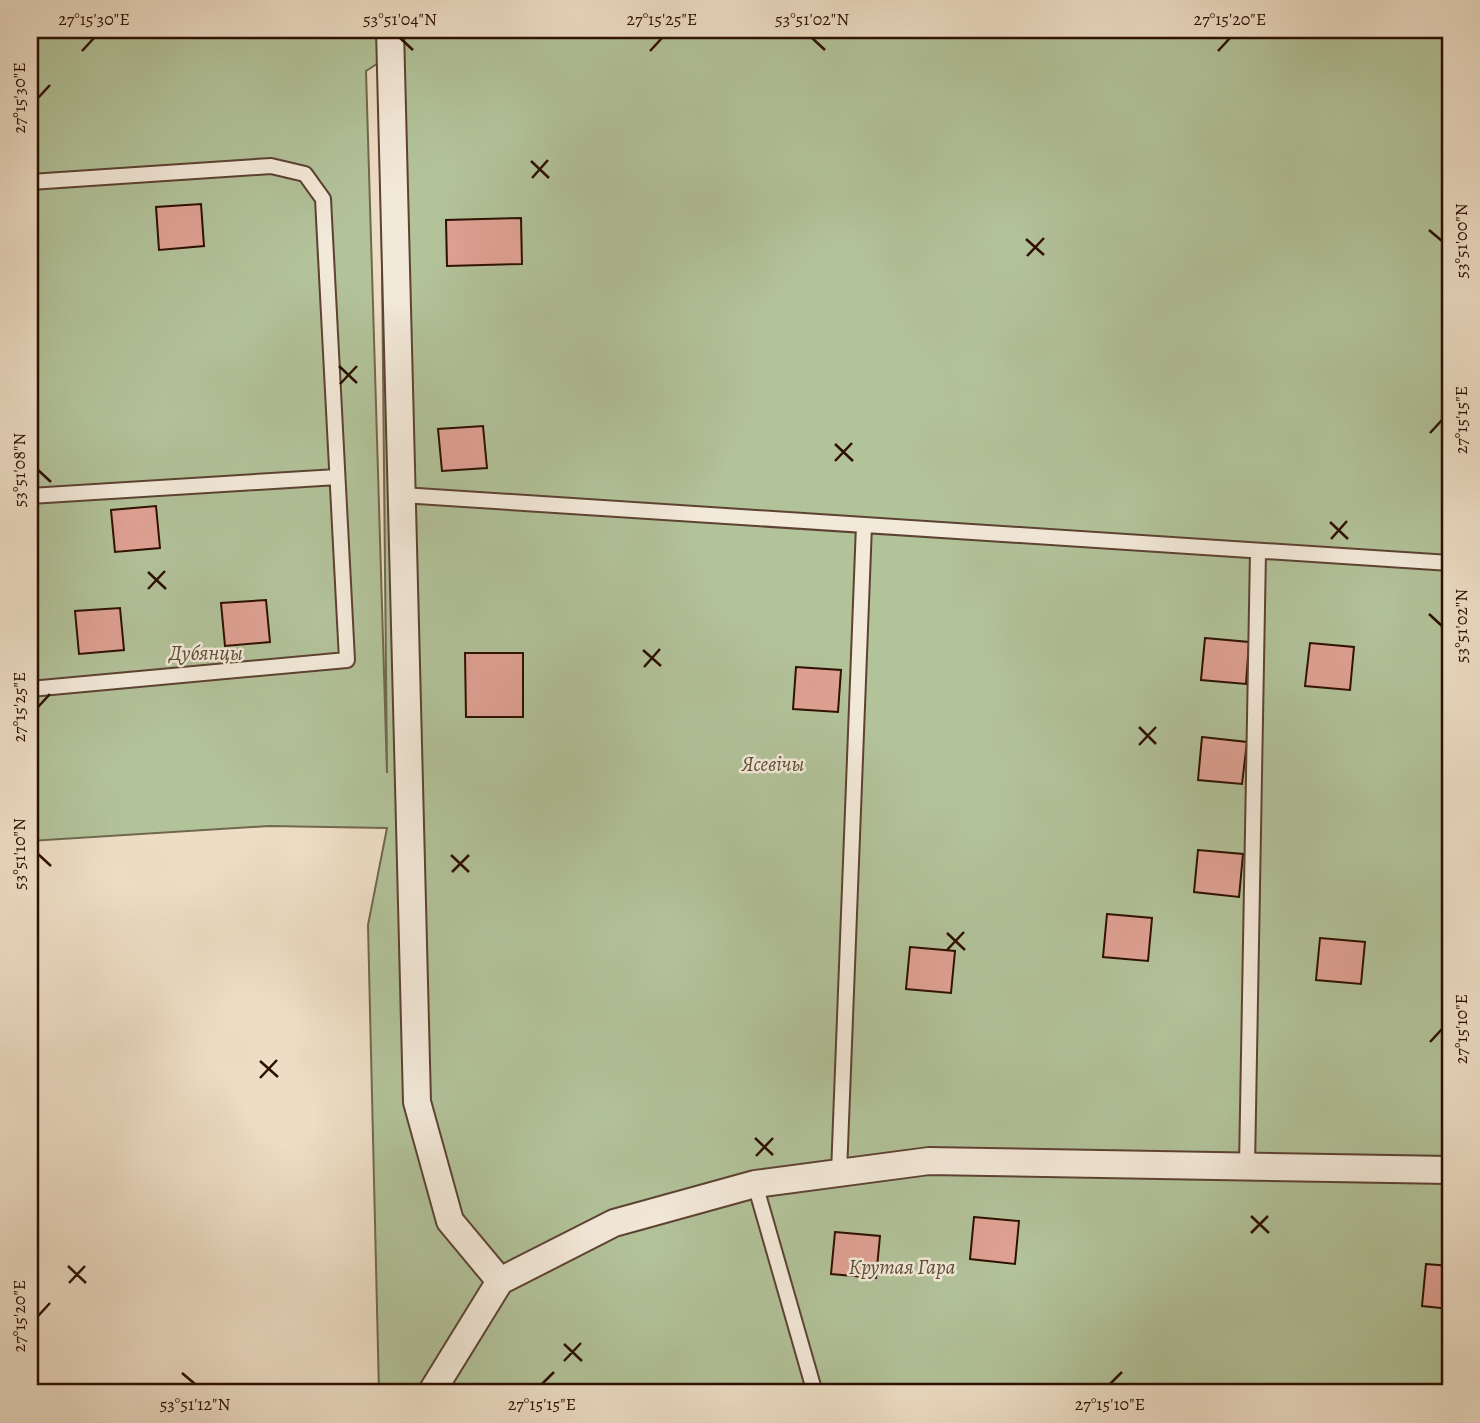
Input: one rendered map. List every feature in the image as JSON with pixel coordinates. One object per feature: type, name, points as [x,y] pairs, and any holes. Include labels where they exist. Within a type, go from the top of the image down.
[{"type":"street","points":[[390,30],[417,1102],[450,1221],[500,1281]]},
{"type":"street","points":[[431,1393],[500,1281],[614,1223],[755,1184],[929,1161],[1450,1170]]},
{"type":"lane","points":[[30,182],[271,166],[305,174],[323,199],[347,660],[30,689]]},
{"type":"lane","points":[[30,496],[337,477]]},
{"type":"lane","points":[[402,495],[1450,563]]},
{"type":"lane","points":[[839,1173],[864,525]]},
{"type":"lane","points":[[1247,1167],[1258,551]]},
{"type":"lane","points":[[755,1184],[815,1393]]},
{"type":"green space","points":[[30,30],[1450,30],[1450,1393],[379,1393],[368,925],[387,828],[269,826],[30,841]],"holes":[[[380,62],[387,773],[366,71]]]},
{"type":"building","points":[[201,204],[204,246],[159,250],[156,207]]},
{"type":"building","points":[[521,218],[522,264],[447,266],[446,220]]},
{"type":"building","points":[[483,426],[487,468],[442,471],[438,429]]},
{"type":"building","points":[[156,506],[160,548],[115,552],[111,510]]},
{"type":"building","points":[[266,600],[270,642],[225,646],[221,603]]},
{"type":"building","points":[[120,608],[124,650],[79,654],[75,611]]},
{"type":"building","points":[[1205,638],[1249,642],[1246,684],[1201,680]]},
{"type":"building","points":[[1310,643],[1354,647],[1350,690],[1305,686]]},
{"type":"building","points":[[465,653],[523,653],[523,717],[466,717]]},
{"type":"building","points":[[796,667],[841,670],[838,712],[793,709]]},
{"type":"building","points":[[1202,737],[1247,742],[1242,784],[1198,780]]},
{"type":"building","points":[[1198,850],[1243,854],[1239,897],[1194,892]]},
{"type":"building","points":[[1107,914],[1152,918],[1148,961],[1103,957]]},
{"type":"building","points":[[1320,938],[1365,942],[1361,984],[1316,980]]},
{"type":"building","points":[[910,947],[955,951],[951,993],[906,989]]},
{"type":"building","points":[[974,1217],[1019,1221],[1015,1264],[970,1259]]},
{"type":"building","points":[[835,1232],[880,1236],[876,1278],[831,1274]]},
{"type":"building","points":[[1426,1264],[1450,1266],[1450,1309],[1422,1306]]},
{"type":"park label","name":"Дубянцы","points":[[206,653]]},
{"type":"park label","name":"Ясевічы","points":[[773,764]]},
{"type":"park label","name":"Крутая Гара","points":[[902,1267]]}]
